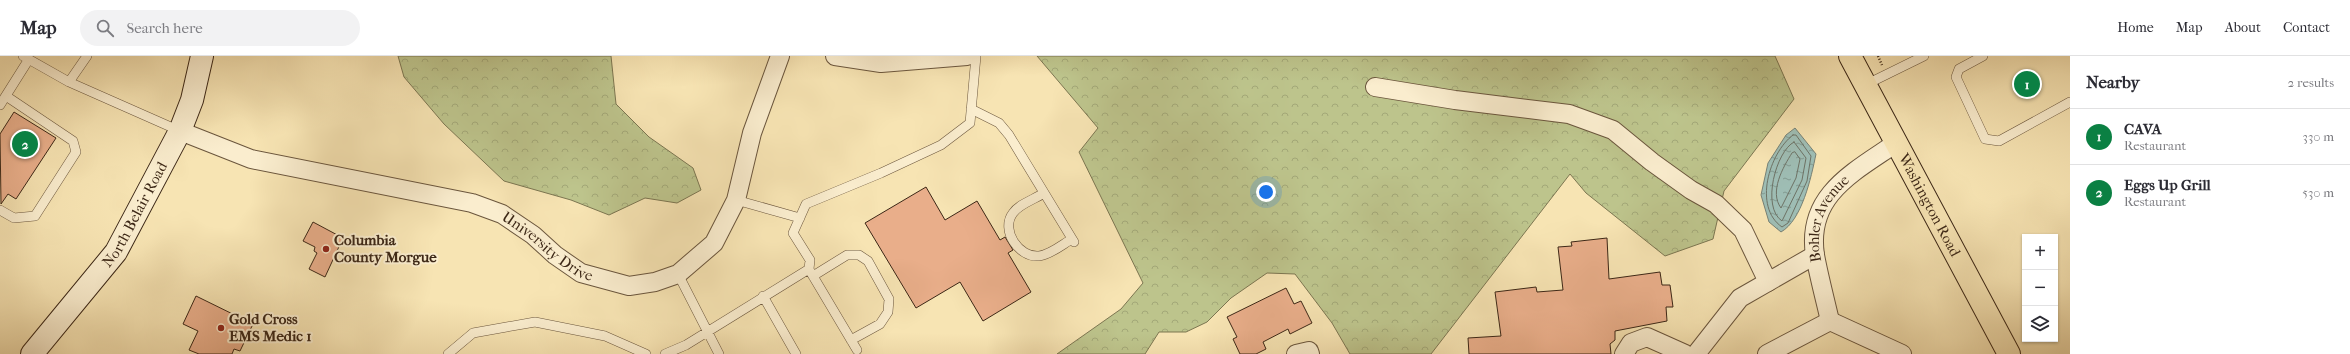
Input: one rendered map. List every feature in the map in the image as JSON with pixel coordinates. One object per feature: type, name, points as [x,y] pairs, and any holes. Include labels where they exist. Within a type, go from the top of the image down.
[{"type":"main road","name":"North Belair Road","points":[[32,354],[116,252],[180,131],[192,100],[202,56]]},
{"type":"main road","name":"Washington Road","points":[[1850,56],[2009,354]]},
{"type":"street","name":"University Drive","points":[[180,131],[251,159],[472,203],[502,214],[533,235],[555,255],[581,273],[629,286],[654,282],[678,274],[714,244],[736,200],[752,134],[780,56]]},
{"type":"street","points":[[835,56],[881,63],[967,56]]},
{"type":"street","points":[[1375,87],[1455,100],[1569,114],[1613,130],[1652,162],[1691,190],[1716,204],[1744,230],[1768,282]]},
{"type":"street","name":"Bohler Avenue","points":[[1830,321],[1815,255],[1816,222],[1829,194],[1846,178],[1896,143]]},
{"type":"street","points":[[1696,354],[1740,298],[1815,255]]},
{"type":"street","points":[[1767,354],[1830,321],[1902,354]]},
{"type":"street","points":[[1624,354],[1632,343],[1647,337],[1685,354]]},
{"type":"street","points":[[1296,354],[1310,351],[1310,354]]},
{"type":"lane","points":[[69,82],[87,56]]},
{"type":"lane","points":[[857,350],[811,272],[810,260],[793,233],[806,204],[881,173],[942,145],[970,123],[976,56]]},
{"type":"lane","points":[[1865,86],[1924,56]]},
{"type":"lane","points":[[1983,56],[1959,69],[1956,77],[1985,139],[1999,141],[2070,102]]},
{"type":"lane","points":[[0,105],[26,58],[69,82],[180,131]]},
{"type":"lane","points":[[0,210],[14,218],[35,216],[76,152],[73,141],[6,96]]},
{"type":"lane","points":[[971,109],[999,123],[1009,134],[1073,241],[1041,256],[1032,256],[1023,252],[1012,238],[1008,228],[1010,218],[1014,211],[1044,193]]},
{"type":"lane","points":[[736,200],[800,218]]},
{"type":"lane","points":[[665,354],[686,346],[763,296],[847,255],[859,255],[871,268],[889,299],[888,312],[880,324],[851,340]]},
{"type":"lane","points":[[678,274],[719,354]]},
{"type":"lane","points":[[763,296],[796,354]]},
{"type":"lane","points":[[448,354],[473,333],[535,322],[605,336],[642,353]]},
{"type":"green space","points":[[398,56],[611,56],[616,104],[649,137],[693,168],[701,190],[677,203],[645,198],[609,215],[571,200],[504,181],[444,124],[404,77]]},
{"type":"green space","points":[[1037,56],[1775,56],[1794,99],[1724,191],[1713,239],[1665,256],[1586,193],[1570,174],[1431,354],[1350,354],[1332,323],[1295,274],[1267,273],[1231,298],[1207,322],[1186,332],[1159,332],[1145,354],[1057,354],[1121,309],[1143,283],[1079,152],[1098,128]]},
{"type":"water","points":[[1795,128],[1816,154],[1808,186],[1800,208],[1795,218],[1781,232],[1769,222],[1761,195],[1768,163],[1786,135]]},
{"type":"building","points":[[14,112],[56,138],[16,199],[8,194],[1,204],[0,134]]},
{"type":"building","points":[[926,187],[945,220],[977,201],[1000,240],[1005,237],[1013,250],[1008,253],[1031,292],[983,321],[960,282],[916,308],[865,223]]},
{"type":"building","name":"Columbia County Morgue","points":[[313,222],[343,238],[325,277],[309,269],[317,253],[314,251],[315,247],[303,241]]},
{"type":"building","points":[[1607,238],[1609,279],[1660,272],[1662,285],[1670,285],[1673,307],[1666,307],[1667,321],[1615,331],[1615,340],[1610,344],[1611,354],[1469,354],[1468,338],[1501,336],[1495,292],[1536,287],[1537,292],[1563,290],[1558,247],[1572,246],[1571,242]]},
{"type":"building","points":[[1286,288],[1294,304],[1301,301],[1312,323],[1290,334],[1288,329],[1263,342],[1266,349],[1256,354],[1240,354],[1233,339],[1237,337],[1227,317]]},
{"type":"building","name":"Gold Cross EMS Medic 1","points":[[196,296],[253,324],[240,351],[234,349],[232,354],[199,354],[189,350],[198,331],[183,324]]},
{"type":"place","name":"CAVA","points":[[2027,84]]},
{"type":"place","name":"Eggs Up Grill","points":[[25,144]]},
{"type":"place","name":"Columbia County Morgue","points":[[326,249]]},
{"type":"place","name":"Gold Cross EMS Medic 1","points":[[221,328]]}]
